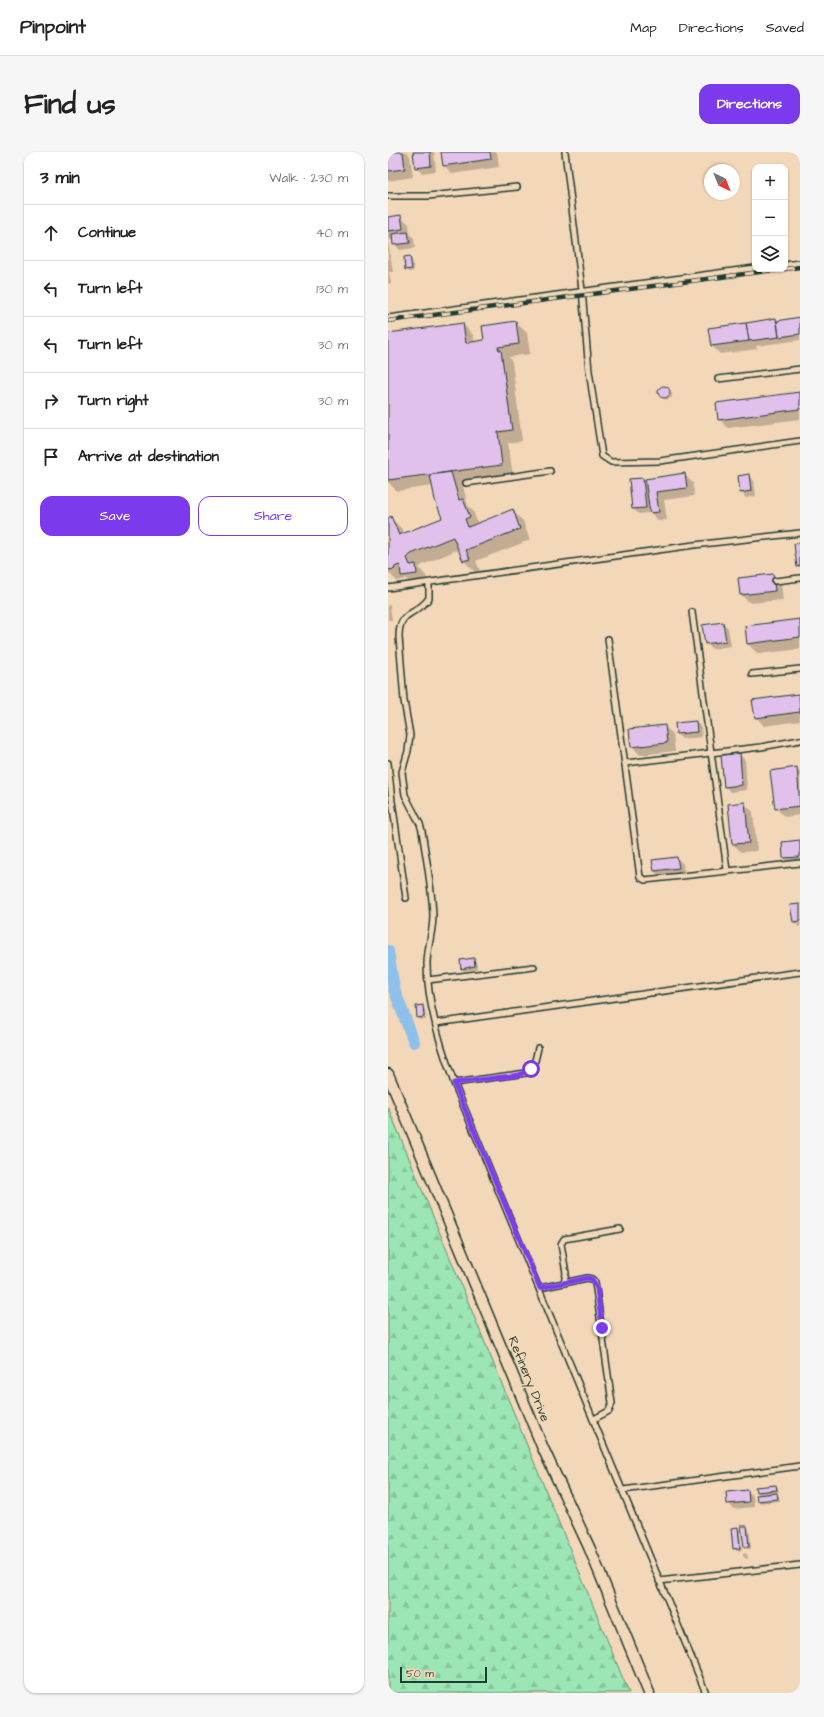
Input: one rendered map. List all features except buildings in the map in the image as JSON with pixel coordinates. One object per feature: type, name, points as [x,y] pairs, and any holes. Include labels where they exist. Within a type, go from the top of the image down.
[{"type":"street","name":"Refinery Drive","points":[[388,1074],[542,1446],[588,1547],[649,1693]]},
{"type":"lane","points":[[565,152],[582,290],[590,379],[602,456],[611,462],[660,461],[800,441]]},
{"type":"lane","points":[[388,196],[428,196],[517,188]]},
{"type":"lane","points":[[788,265],[800,263]]},
{"type":"lane","points":[[388,318],[530,299],[582,290],[752,268]]},
{"type":"lane","points":[[718,379],[800,369]]},
{"type":"lane","points":[[466,483],[550,471]]},
{"type":"lane","points":[[388,588],[800,533]]},
{"type":"lane","points":[[775,581],[800,578]]},
{"type":"lane","points":[[429,583],[429,598],[422,606],[402,619],[399,626],[404,701],[410,735],[408,751],[402,772],[405,795],[408,804],[422,830],[433,916],[427,950],[428,980],[440,1040],[454,1083],[540,1288],[706,1693]]},
{"type":"lane","points":[[692,612],[727,870]]},
{"type":"lane","points":[[608,640],[626,763],[640,877],[645,880],[800,863]]},
{"type":"lane","points":[[752,674],[800,668]]},
{"type":"lane","points":[[626,763],[711,753],[800,740]]},
{"type":"lane","points":[[388,763],[406,898]]},
{"type":"lane","points":[[428,980],[534,966]]},
{"type":"lane","points":[[436,1023],[800,972]]},
{"type":"lane","points":[[454,1083],[526,1073],[534,1065],[538,1048]]},
{"type":"lane","points":[[564,1283],[566,1273],[561,1244],[564,1239],[620,1229]]},
{"type":"lane","points":[[540,1288],[590,1277],[597,1288],[612,1403],[609,1411],[594,1419]]},
{"type":"lane","points":[[623,1490],[800,1466]]},
{"type":"lane","points":[[659,1581],[800,1565]]},
{"type":"green space","points":[[388,1107],[629,1693],[388,1693]]},
{"type":"waterway","points":[[388,951],[394,989],[414,1042]]},
{"type":"railway","points":[[788,269],[800,267]]},
{"type":"railway","points":[[388,321],[759,272]]},
{"type":"route","points":[[531,1069],[526,1073],[519,1075],[454,1083],[540,1288],[590,1277],[597,1288],[602,1328]]}]
